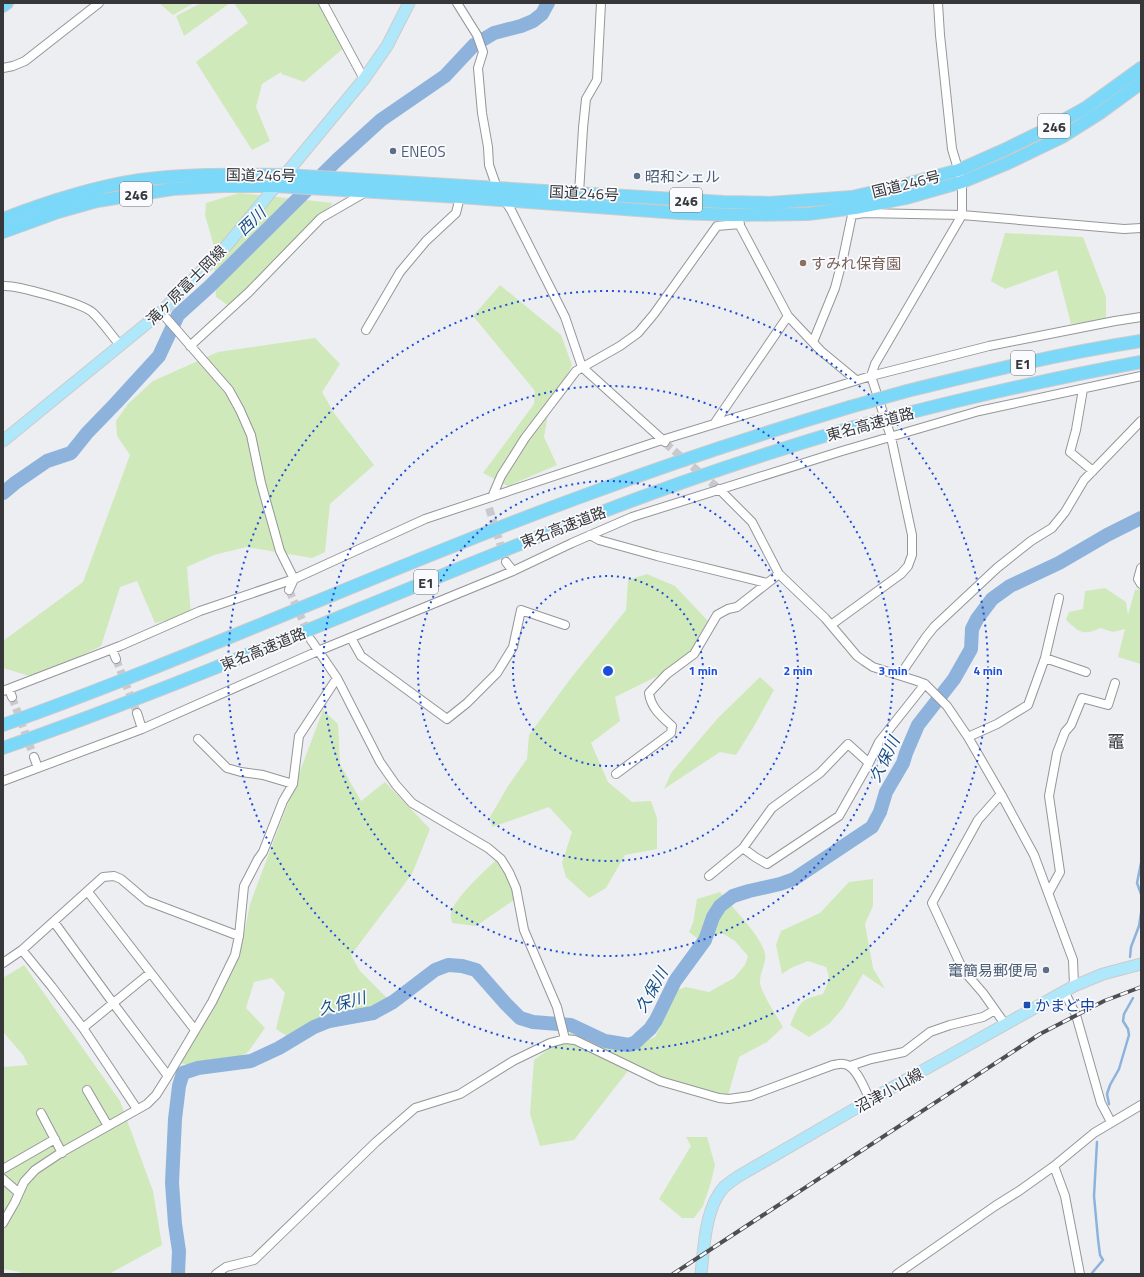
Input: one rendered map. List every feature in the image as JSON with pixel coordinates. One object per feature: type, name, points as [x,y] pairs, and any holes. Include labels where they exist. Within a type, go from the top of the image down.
[{"type":"highway","name":"国道246号","points":[[348,185],[367,192],[679,213],[738,220],[855,208],[906,198],[960,176],[1004,150],[1088,107],[1141,68]]},
{"type":"highway","name":"国道246号","points":[[3,219],[31,208],[100,188],[140,180],[214,174],[348,185],[496,188],[723,202],[770,203],[852,197],[896,187],[960,176],[1008,164],[1062,137],[1100,113],[1141,83]]},
{"type":"highway","name":"国道246号","points":[[3,232],[58,212],[97,201],[172,189],[285,181]]},
{"type":"highway","name":"東名高速道路","points":[[3,725],[110,685],[439,552],[590,493],[765,433],[907,391],[1041,360],[1102,347],[1141,341]]},
{"type":"highway","name":"東名高速道路","points":[[3,748],[109,710],[198,675],[596,514],[734,464],[854,427],[970,397],[1141,362]]},
{"type":"main road","name":"滝ヶ原富士岡線","points":[[3,441],[120,345],[165,316],[285,181],[364,80],[387,46],[409,3]]},
{"type":"main road","name":"沼津小山線","points":[[701,1274],[709,1218],[713,1205],[724,1188],[747,1171],[870,1100],[1074,986],[1103,974],[1141,964]]},
{"type":"street","points":[[3,68],[25,61],[99,3]]},
{"type":"street","points":[[323,3],[364,80]]},
{"type":"street","points":[[457,3],[477,35],[483,52],[478,68],[482,113],[488,147],[489,165],[496,188],[506,201],[565,317],[582,367],[664,442]]},
{"type":"street","points":[[579,193],[586,99],[597,80],[601,3]]},
{"type":"street","points":[[831,625],[901,574],[908,566],[912,555],[912,535],[891,437],[871,376],[875,364],[962,215],[960,176],[952,149],[938,3]]},
{"type":"street","points":[[188,344],[249,292],[321,218],[367,192]]},
{"type":"street","points":[[366,330],[400,272],[426,241],[456,213],[460,198]]},
{"type":"street","points":[[813,342],[835,288],[852,215],[864,213],[962,215],[1124,229],[1141,228]]},
{"type":"street","points":[[490,508],[489,498],[501,476],[525,438],[576,371],[620,346],[638,333],[654,314],[718,226],[738,220],[788,316],[821,351],[856,380]]},
{"type":"street","points":[[3,286],[33,291],[81,306],[91,312],[120,345]]},
{"type":"street","points":[[165,316],[229,390],[251,435],[261,483],[280,551],[294,579]]},
{"type":"street","points":[[714,424],[788,316]]},
{"type":"street","points":[[12,698],[6,690],[112,649],[200,611],[294,579],[425,519],[664,442],[714,424],[856,380],[989,346],[1107,322],[1141,317]]},
{"type":"street","points":[[3,781],[142,729],[318,651],[513,571],[632,517],[842,451],[979,411],[1141,376]]},
{"type":"street","points":[[1083,389],[1076,430],[1070,452],[1093,471]]},
{"type":"street","points":[[900,675],[934,627],[997,568],[1031,541],[1052,528],[1065,512],[1084,480],[1141,421]]},
{"type":"street","points":[[719,489],[752,522],[779,574],[825,618],[857,656],[873,667],[925,684],[946,706],[968,737],[1034,855],[1073,960],[1074,986]]},
{"type":"street","points":[[590,535],[599,540],[657,556],[768,583]]},
{"type":"street","points":[[506,562],[513,571]]},
{"type":"street","points":[[1141,568],[1138,579],[1141,584]]},
{"type":"street","points":[[616,774],[671,733],[672,726],[656,712],[650,701],[649,693],[667,674],[694,654],[717,615],[728,609],[738,607],[779,574]]},
{"type":"street","points":[[289,590],[294,579]]},
{"type":"street","points":[[968,737],[998,724],[1028,705],[1045,658],[1059,598]]},
{"type":"street","points":[[351,638],[361,656],[447,719],[467,703],[497,673],[513,647],[521,610],[565,626]]},
{"type":"street","points":[[311,640],[337,678],[380,762],[396,785],[412,803],[488,848],[501,859],[516,888],[524,930],[557,1007],[564,1038]]},
{"type":"street","points":[[112,649],[116,659]]},
{"type":"street","points":[[1045,658],[1086,672]]},
{"type":"street","points":[[3,1223],[24,1182],[35,1170],[147,1104],[156,1095],[168,1076],[212,1002],[235,955],[239,936],[244,886],[263,852],[283,801],[293,784],[299,736],[337,678]]},
{"type":"street","points":[[1048,892],[1060,872],[1049,796],[1057,753],[1065,732],[1071,725],[1082,698],[1108,705],[1115,683]]},
{"type":"street","points":[[743,848],[767,864],[839,816],[879,742],[925,684]]},
{"type":"street","points":[[137,713],[142,729]]},
{"type":"street","points":[[198,739],[228,768],[293,784]]},
{"type":"street","points":[[709,876],[743,848],[772,808],[820,773],[848,744],[869,763]]},
{"type":"street","points":[[34,757],[38,768]]},
{"type":"street","points":[[1001,794],[978,820],[932,903],[963,970],[983,993],[1005,1024]]},
{"type":"street","points":[[3,963],[22,950],[103,877],[114,876],[121,879],[147,901],[239,936]]},
{"type":"street","points":[[88,892],[195,1030]]},
{"type":"street","points":[[54,922],[168,1076]]},
{"type":"street","points":[[22,950],[83,1028],[137,1109]]},
{"type":"street","points":[[83,1028],[150,973]]},
{"type":"street","points":[[1064,992],[1076,1015],[1101,1103],[1111,1122]]},
{"type":"street","points":[[216,1274],[226,1267],[254,1260],[376,1142],[415,1108],[460,1094],[513,1061],[564,1038],[576,1040],[660,1081],[719,1098],[729,1099],[750,1096],[833,1065],[843,1064],[850,1066],[871,1059],[904,1052],[930,1032],[950,1025],[983,1017],[995,1010]]},
{"type":"street","points":[[850,1066],[857,1075],[870,1100]]},
{"type":"street","points":[[87,1090],[108,1126]]},
{"type":"street","points":[[897,1274],[1054,1166],[1094,1133],[1141,1105]]},
{"type":"street","points":[[40,1113],[62,1153]]},
{"type":"street","points":[[3,1169],[55,1140]]},
{"type":"street","points":[[1054,1166],[1065,1196],[1080,1274]]},
{"type":"street","points":[[3,1179],[19,1193]]},
{"type":"green space","points":[[159,3],[194,3],[173,15]]},
{"type":"green space","points":[[201,3],[230,3],[184,36],[176,16]]},
{"type":"green space","points":[[234,3],[320,3],[346,46],[304,82],[282,74],[281,72],[262,84],[256,107],[270,141],[252,150],[196,62],[248,23]]},
{"type":"green space","points":[[239,193],[333,203],[235,310],[216,297],[213,243],[205,215],[206,203]]},
{"type":"green space","points":[[1005,233],[1083,237],[1106,297],[1106,319],[1071,324],[1057,270],[1005,289],[991,281]]},
{"type":"green space","points":[[500,285],[561,335],[572,365],[548,415],[544,437],[557,465],[508,486],[483,473],[534,404],[535,391],[473,316]]},
{"type":"green space","points":[[315,338],[340,364],[322,392],[334,413],[374,465],[330,504],[325,552],[312,558],[246,547],[214,555],[187,567],[191,615],[155,623],[137,581],[120,587],[101,646],[36,678],[3,668],[3,641],[83,582],[130,455],[117,436],[116,421],[128,404],[153,381],[218,352]]},
{"type":"green space","points":[[647,574],[675,586],[708,621],[703,649],[676,667],[615,697],[620,721],[591,743],[608,782],[632,802],[651,801],[657,818],[657,849],[625,855],[606,888],[589,898],[566,877],[562,863],[572,832],[549,807],[492,827],[490,817],[508,786],[527,759],[529,735],[571,678],[626,610],[628,580]]},
{"type":"green space","points":[[1105,588],[1126,602],[1128,615],[1135,590],[1141,589],[1141,664],[1118,657],[1125,629],[1113,632],[1100,628],[1094,631],[1081,632],[1066,620],[1069,612],[1083,609],[1085,591]]},
{"type":"green space","points":[[760,677],[774,690],[736,755],[720,752],[664,789],[671,773],[718,718]]},
{"type":"green space","points":[[323,710],[338,724],[340,764],[361,801],[385,782],[430,829],[412,874],[351,955],[360,971],[387,998],[381,1008],[290,1038],[276,1029],[285,993],[272,978],[254,982],[246,1008],[265,1028],[248,1052],[213,1070],[180,1063],[223,989],[243,939],[250,904]]},
{"type":"green space","points":[[497,859],[509,872],[514,900],[476,926],[452,923],[451,914],[457,901]]},
{"type":"green space","points":[[873,879],[873,906],[865,924],[873,968],[885,989],[863,974],[843,1008],[829,1024],[809,1037],[790,1025],[798,1007],[804,1001],[823,994],[828,981],[828,971],[826,967],[808,961],[791,968],[782,974],[776,945],[781,931],[820,913],[849,882]]},
{"type":"green space","points":[[720,892],[746,922],[763,947],[765,957],[760,978],[760,985],[783,1027],[767,1042],[739,1057],[727,1099],[631,1067],[574,1140],[540,1146],[530,1114],[534,1060],[572,1032],[635,1045],[655,1037],[678,990],[686,987],[709,992],[734,978],[745,965],[748,956],[735,941],[722,933],[698,939],[689,932],[693,923],[697,899]]},
{"type":"green space","points":[[24,965],[120,1101],[153,1191],[162,1245],[109,1274],[21,1274],[20,1272],[3,1269],[3,1067],[28,1065],[23,1055],[3,1032],[3,978]]},
{"type":"green space","points":[[686,1137],[707,1137],[715,1165],[703,1206],[694,1218],[682,1218],[659,1199],[691,1146]]},
{"type":"waterway","name":"西川","points":[[3,493],[47,461],[71,453],[87,433],[159,356],[178,315],[209,287],[337,160],[381,120],[445,76],[474,45],[494,33],[521,26],[533,21],[542,14],[548,3]]},
{"type":"waterway","name":"久保川","points":[[178,1274],[179,1251],[175,1224],[172,1183],[175,1119],[179,1086],[183,1073],[198,1068],[251,1061],[279,1048],[314,1027],[329,1021],[373,1013],[393,1002],[435,970],[448,965],[462,966],[476,970],[520,1018],[533,1022],[571,1025],[605,1041],[629,1045],[636,1042],[650,1029],[656,1020],[675,981],[705,940],[713,917],[720,906],[733,896],[794,879],[872,827],[880,812],[886,792],[903,763],[918,725],[954,679],[971,649],[972,629],[977,619],[992,599],[1010,586],[1059,563],[1107,535],[1141,518]]},
{"type":"waterway","points":[[1141,863],[1137,883],[1141,894]]},
{"type":"waterway","points":[[1130,957],[1131,947],[1139,926],[1141,913]]},
{"type":"waterway","points":[[1109,1104],[1107,1094],[1119,1069],[1129,1035],[1128,1029],[1123,1021],[1124,1014],[1133,998]]},
{"type":"waterway","points":[[1092,1273],[1103,1260],[1100,1255],[1094,1196],[1097,1142]]},
{"type":"tunnel","points":[[665,443],[719,489]]},
{"type":"tunnel","points":[[489,508],[506,562]]},
{"type":"tunnel","points":[[289,590],[309,635]]},
{"type":"tunnel","points":[[116,659],[137,713]]},
{"type":"tunnel","points":[[12,697],[34,757]]},
{"type":"railway","points":[[673,1274],[1040,1034],[1104,1001],[1141,987]]},
{"type":"place","name":"ENEOS","points":[[393,151]]},
{"type":"place","name":"昭和シェル","points":[[637,176]]},
{"type":"place","name":"すみれ保育園","points":[[803,263]]},
{"type":"place","name":"竃簡易郵便局","points":[[1046,970]]},
{"type":"place","name":"かまど中","points":[[1027,1005]]},
{"type":"district","name":"竈","points":[[1116,742]]}]
